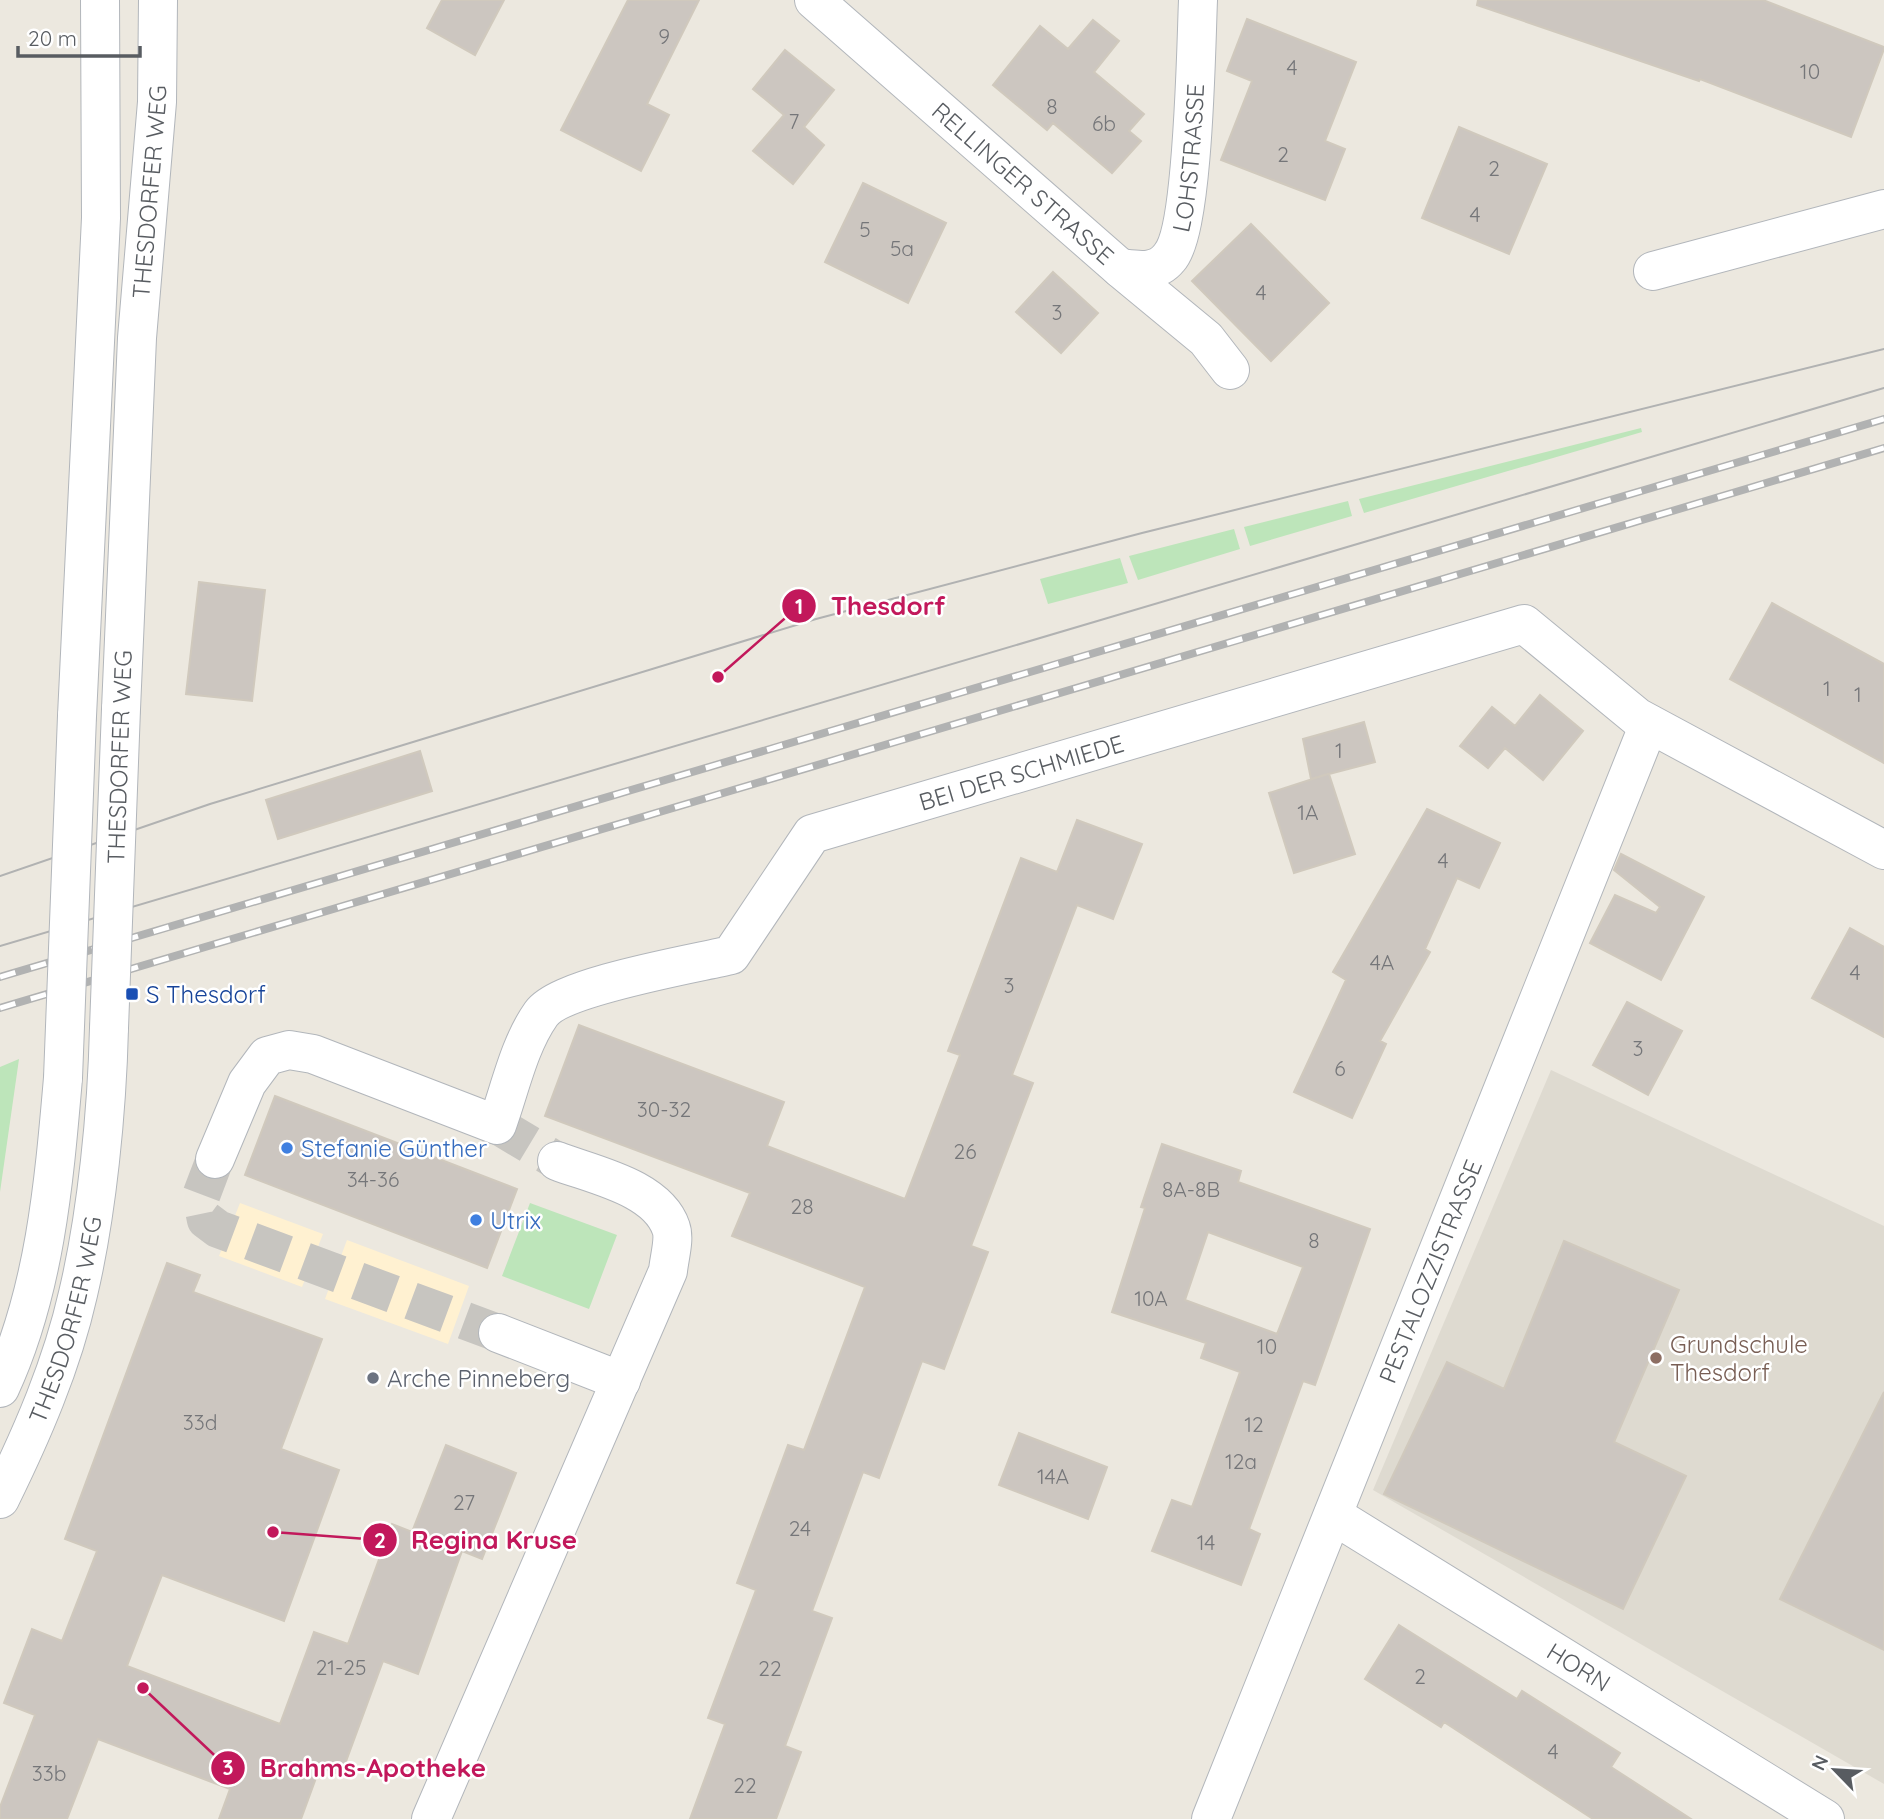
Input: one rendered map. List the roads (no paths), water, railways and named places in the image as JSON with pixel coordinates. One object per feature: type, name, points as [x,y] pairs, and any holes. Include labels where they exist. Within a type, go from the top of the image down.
[{"type":"street","name":"THESDORFER WEG","points":[[0,1388],[32,1297],[47,1229],[63,1078],[101,218],[100,0]]},
{"type":"street","name":"THESDORFER WEG","points":[[0,1499],[50,1384],[78,1296],[88,1242],[108,1071],[135,375],[145,217],[157,102],[158,0]]},
{"type":"street","name":"RELLINGER STRASSE","points":[[814,0],[1120,268],[1206,339],[1230,370]]},
{"type":"street","name":"LOHSTRASSE","points":[[1120,268],[1148,272],[1170,258],[1181,229],[1188,196],[1198,0]]},
{"type":"street","points":[[1653,271],[1884,209]]},
{"type":"street","name":"BEI DER SCHMIEDE","points":[[215,1159],[255,1069],[267,1056],[289,1050],[313,1054],[497,1125],[531,1032],[543,1011],[579,991],[731,955],[812,834],[1524,624],[1649,724]]},
{"type":"street","points":[[1649,724],[1884,850]]},
{"type":"street","name":"PESTALOZZISTRASSE","points":[[1211,1819],[1649,724]]},
{"type":"street","points":[[431,1819],[668,1271],[672,1230],[660,1210],[642,1194],[557,1161]]},
{"type":"street","points":[[498,1333],[621,1381]]},
{"type":"street","name":"HORN","points":[[1333,1515],[1825,1819]]},
{"type":"tunnel","points":[[497,1125],[557,1161]]},
{"type":"tunnel","points":[[215,1159],[201,1196],[206,1220],[218,1229],[498,1333]]},
{"type":"tram line","points":[[0,876],[210,804],[816,619],[1142,533],[1884,349]]},
{"type":"tram line","points":[[0,946],[1884,388]]},
{"type":"railway","points":[[0,977],[1884,419]]},
{"type":"railway","points":[[0,1008],[1884,448]]},
{"type":"place","name":"Thesdorf","points":[[718,677]]},
{"type":"place","name":"S Thesdorf","points":[[132,994]]},
{"type":"place","name":"Stefanie Günther","points":[[287,1148]]},
{"type":"place","name":"Utrix","points":[[476,1220]]},
{"type":"place","name":"Grundschule Thesdorf","points":[[1656,1358]]},
{"type":"place","name":"Arche Pinneberg","points":[[373,1378]]},
{"type":"place","name":"Regina Kruse","points":[[273,1532]]},
{"type":"place","name":"Brahms-Apotheke","points":[[143,1688]]}]
